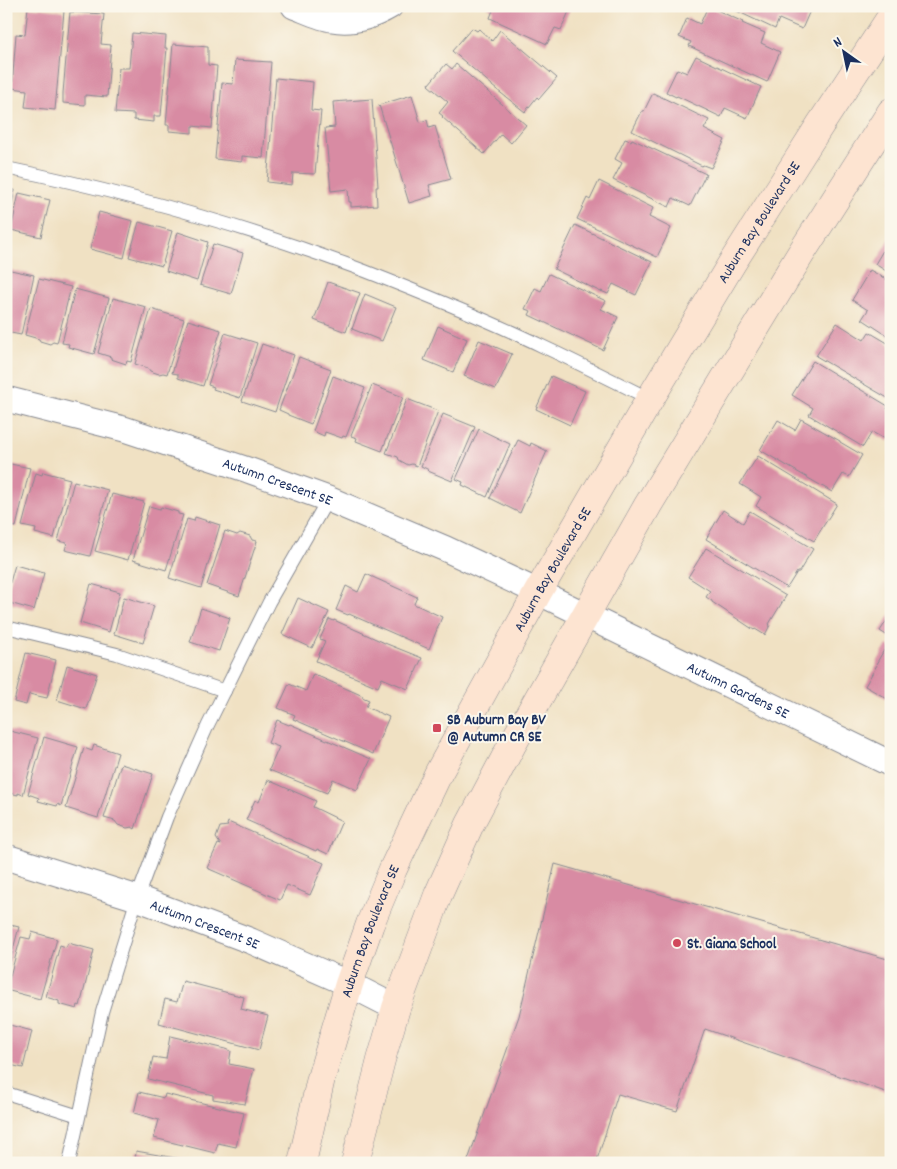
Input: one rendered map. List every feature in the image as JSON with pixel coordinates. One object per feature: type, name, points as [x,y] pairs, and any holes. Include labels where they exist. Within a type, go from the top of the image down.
[{"type":"street","points":[[294,6],[332,20],[358,19],[390,6]]},
{"type":"street","name":"Auburn Bay Boulevard SE","points":[[302,1163],[321,1078],[349,984],[370,924],[393,869],[439,772],[538,592],[650,398],[814,133],[891,17]]},
{"type":"street","points":[[355,1163],[396,1008],[438,895],[470,824],[513,743],[648,505],[800,255],[891,112]]},
{"type":"street","name":"Autumn Crescent SE","points":[[6,399],[124,429],[328,499],[446,549],[586,614]]},
{"type":"street","name":"Autumn Gardens SE","points":[[586,614],[891,764]]},
{"type":"street","name":"Autumn Crescent SE","points":[[6,857],[137,898],[251,941],[349,984],[396,1008]]},
{"type":"lane","points":[[6,168],[164,206],[302,249],[456,308],[541,345],[650,398]]},
{"type":"lane","points":[[69,1163],[102,1012],[137,898],[167,817],[208,725],[269,602],[328,499]]},
{"type":"lane","points":[[6,627],[117,654],[225,691]]},
{"type":"lane","points":[[6,1093],[79,1116]]},
{"type":"building","points":[[487,6],[567,6],[570,9],[561,30],[555,28],[547,44],[490,18],[493,10]]},
{"type":"building","points":[[708,6],[765,33],[761,43],[780,52],[767,82],[689,46],[691,42],[679,37],[687,18],[700,24]]},
{"type":"building","points":[[726,6],[812,6],[802,29],[779,19],[775,29]]},
{"type":"building","points":[[28,7],[64,11],[55,110],[25,107],[27,90],[12,88],[16,34],[25,35]]},
{"type":"building","points":[[70,12],[104,14],[101,44],[111,45],[107,97],[85,95],[85,105],[63,103]]},
{"type":"building","points":[[6,16],[11,16],[8,58],[6,58]]},
{"type":"building","points":[[472,28],[477,31],[479,29],[492,41],[500,30],[557,78],[539,99],[537,97],[525,112],[452,51]]},
{"type":"building","points":[[132,33],[166,36],[165,48],[167,48],[161,116],[154,116],[154,122],[134,120],[134,114],[115,113],[119,68],[129,68]]},
{"type":"building","points":[[173,44],[208,47],[208,65],[217,66],[212,128],[192,126],[192,133],[169,131],[169,125],[166,125]]},
{"type":"building","points":[[696,56],[761,87],[747,118],[725,108],[721,117],[666,92],[677,69],[687,73]]},
{"type":"building","points":[[235,60],[271,62],[263,158],[242,156],[242,162],[215,159],[222,83],[233,84]]},
{"type":"building","points":[[446,64],[452,69],[456,64],[526,125],[511,143],[501,134],[484,154],[442,117],[439,113],[448,102],[428,85]]},
{"type":"building","points":[[276,78],[313,82],[311,110],[321,111],[315,174],[293,173],[292,185],[267,182]]},
{"type":"building","points":[[653,93],[709,120],[704,129],[725,140],[711,168],[702,166],[632,131]]},
{"type":"building","points":[[412,95],[420,122],[427,120],[429,128],[435,126],[451,179],[429,185],[432,196],[409,203],[379,105]]},
{"type":"building","points":[[372,99],[378,187],[376,187],[377,205],[351,207],[348,189],[331,191],[325,128],[335,127],[333,102]]},
{"type":"building","points":[[625,139],[631,141],[632,139],[706,174],[690,206],[673,198],[669,207],[613,180],[622,163],[615,159]]},
{"type":"building","points":[[599,181],[653,208],[649,217],[671,228],[657,257],[577,219],[587,198],[590,200]]},
{"type":"building","points":[[6,189],[15,190],[7,228],[6,227]]},
{"type":"building","points":[[19,193],[50,200],[41,237],[11,230]]},
{"type":"building","points":[[99,212],[133,221],[124,258],[90,249]]},
{"type":"building","points":[[139,222],[172,231],[162,266],[129,257]]},
{"type":"building","points":[[575,225],[652,262],[636,295],[613,284],[608,294],[601,292],[554,269]]},
{"type":"building","points":[[178,232],[208,242],[197,281],[166,271]]},
{"type":"building","points":[[891,237],[891,274],[875,264]]},
{"type":"building","points":[[213,244],[243,253],[231,294],[200,285]]},
{"type":"building","points":[[6,269],[34,275],[21,335],[6,332]]},
{"type":"building","points":[[870,270],[891,282],[891,338],[862,319],[868,310],[852,300]]},
{"type":"building","points":[[549,274],[606,301],[601,309],[618,317],[603,350],[529,315],[531,311],[525,309],[535,288],[541,291]]},
{"type":"building","points":[[39,279],[71,287],[57,343],[53,342],[50,344],[25,335]]},
{"type":"building","points":[[328,282],[360,293],[346,332],[314,320]]},
{"type":"building","points":[[75,289],[109,298],[94,354],[68,347],[69,344],[62,343]]},
{"type":"building","points":[[365,294],[396,307],[382,341],[352,329]]},
{"type":"building","points":[[113,298],[146,307],[131,362],[127,361],[126,364],[98,353]]},
{"type":"building","points":[[151,309],[184,319],[167,374],[159,374],[135,364]]},
{"type":"building","points":[[188,320],[221,330],[203,386],[178,378],[178,374],[172,373]]},
{"type":"building","points":[[837,323],[864,340],[869,332],[891,345],[891,400],[816,356]]},
{"type":"building","points":[[438,326],[467,339],[453,372],[424,360]]},
{"type":"building","points":[[225,333],[257,343],[240,398],[213,389],[214,387],[208,385]]},
{"type":"building","points":[[479,340],[512,354],[496,389],[464,376]]},
{"type":"building","points":[[262,344],[294,355],[275,412],[242,401]]},
{"type":"building","points":[[299,357],[331,369],[311,424],[279,410]]},
{"type":"building","points":[[813,361],[888,406],[887,409],[891,411],[891,437],[888,441],[872,432],[863,447],[809,415],[813,408],[792,395]]},
{"type":"building","points":[[333,376],[365,388],[346,437],[343,436],[342,438],[325,432],[324,436],[313,431]]},
{"type":"building","points":[[551,376],[585,391],[570,425],[536,409]]},
{"type":"building","points":[[372,385],[403,397],[382,451],[356,441],[357,438],[351,436]]},
{"type":"building","points":[[407,399],[438,411],[417,466],[408,465],[399,460],[398,457],[386,453]]},
{"type":"building","points":[[443,414],[475,427],[452,481],[421,466]]},
{"type":"building","points":[[801,419],[862,455],[849,477],[843,474],[832,492],[760,450],[778,420],[795,430]]},
{"type":"building","points":[[479,429],[510,444],[487,497],[462,485],[463,482],[456,479]]},
{"type":"building","points":[[518,440],[530,446],[531,443],[547,451],[520,513],[490,498]]},
{"type":"building","points":[[758,456],[837,504],[814,541],[756,506],[761,497],[740,484]]},
{"type":"building","points":[[6,463],[30,468],[16,527],[6,525]]},
{"type":"building","points":[[43,472],[70,479],[54,538],[35,533],[36,529],[22,526],[36,473],[42,475]]},
{"type":"building","points":[[74,481],[108,490],[90,556],[65,550],[67,543],[58,541]]},
{"type":"building","points":[[112,494],[144,502],[128,560],[95,551]]},
{"type":"building","points":[[149,506],[160,509],[161,507],[183,515],[166,570],[133,560]]},
{"type":"building","points":[[723,510],[743,523],[750,511],[813,549],[787,588],[706,539]]},
{"type":"building","points":[[195,517],[220,525],[201,588],[169,578],[187,519],[194,521]]},
{"type":"building","points":[[225,531],[237,535],[240,533],[250,536],[252,540],[257,541],[239,596],[207,585]]},
{"type":"building","points":[[706,548],[786,596],[769,624],[765,635],[754,630],[712,602],[706,597],[710,591],[688,577]]},
{"type":"building","points":[[15,565],[44,573],[34,610],[6,602]]},
{"type":"building","points":[[366,574],[417,597],[414,604],[442,617],[429,649],[336,610],[346,586],[358,592]]},
{"type":"building","points":[[91,584],[120,592],[109,632],[80,623]]},
{"type":"building","points":[[124,597],[154,606],[143,643],[114,634]]},
{"type":"building","points":[[298,598],[329,612],[312,648],[282,634]]},
{"type":"building","points":[[201,608],[230,618],[219,651],[190,642]]},
{"type":"building","points":[[891,614],[891,638],[880,631]]},
{"type":"building","points":[[329,619],[422,658],[408,689],[382,678],[378,687],[316,661],[325,641],[320,639]]},
{"type":"building","points":[[887,645],[891,647],[891,701],[865,686]]},
{"type":"building","points":[[26,653],[56,660],[47,698],[29,694],[26,705],[14,702]]},
{"type":"building","points":[[67,665],[97,674],[86,709],[57,700]]},
{"type":"building","points":[[313,674],[363,696],[369,700],[366,707],[389,717],[373,754],[293,719],[295,715],[278,708],[289,684],[306,691]]},
{"type":"building","points":[[277,720],[371,759],[357,790],[333,779],[327,793],[269,770],[279,747],[268,743]]},
{"type":"building","points":[[6,730],[38,738],[23,795],[6,792]]},
{"type":"building","points":[[44,737],[78,747],[61,806],[38,801],[39,798],[28,794]]},
{"type":"building","points":[[94,745],[118,753],[98,818],[66,808],[84,748],[92,751]]},
{"type":"building","points":[[121,764],[153,774],[135,829],[118,825],[115,821],[104,818]]},
{"type":"building","points":[[268,780],[316,801],[313,807],[342,821],[328,854],[317,849],[316,851],[246,820],[255,800],[259,802]]},
{"type":"building","points":[[228,822],[324,863],[310,895],[287,885],[280,900],[207,868],[218,844],[221,845],[216,838],[220,827],[228,826]]},
{"type":"building","points":[[555,864],[891,960],[891,1094],[705,1029],[677,1111],[618,1094],[596,1163],[467,1163],[519,1016]]},
{"type":"building","points":[[6,924],[19,927],[7,972],[6,972]]},
{"type":"building","points":[[32,932],[57,939],[40,999],[6,990],[21,937],[30,939]]},
{"type":"building","points":[[68,943],[94,950],[80,1006],[78,1005],[77,1009],[59,1004],[59,1001],[46,997],[60,945],[66,947]]},
{"type":"building","points":[[183,981],[244,997],[241,1009],[268,1016],[259,1050],[159,1023],[165,999],[177,1002]]},
{"type":"building","points":[[6,1024],[32,1031],[23,1068],[6,1064]]},
{"type":"building","points":[[170,1036],[226,1049],[231,1051],[229,1064],[254,1069],[245,1104],[213,1099],[213,1095],[148,1079],[153,1057],[166,1059]]},
{"type":"building","points":[[139,1092],[164,1098],[165,1094],[244,1113],[236,1147],[218,1143],[215,1153],[154,1138],[159,1120],[134,1113]]},
{"type":"building","points":[[136,1151],[198,1162],[198,1163],[135,1163]]},
{"type":"place","name":"SB Auburn Bay BV @ Autumn CR SE","points":[[437,728]]},
{"type":"place","name":"St. Giana School","points":[[677,943]]}]
